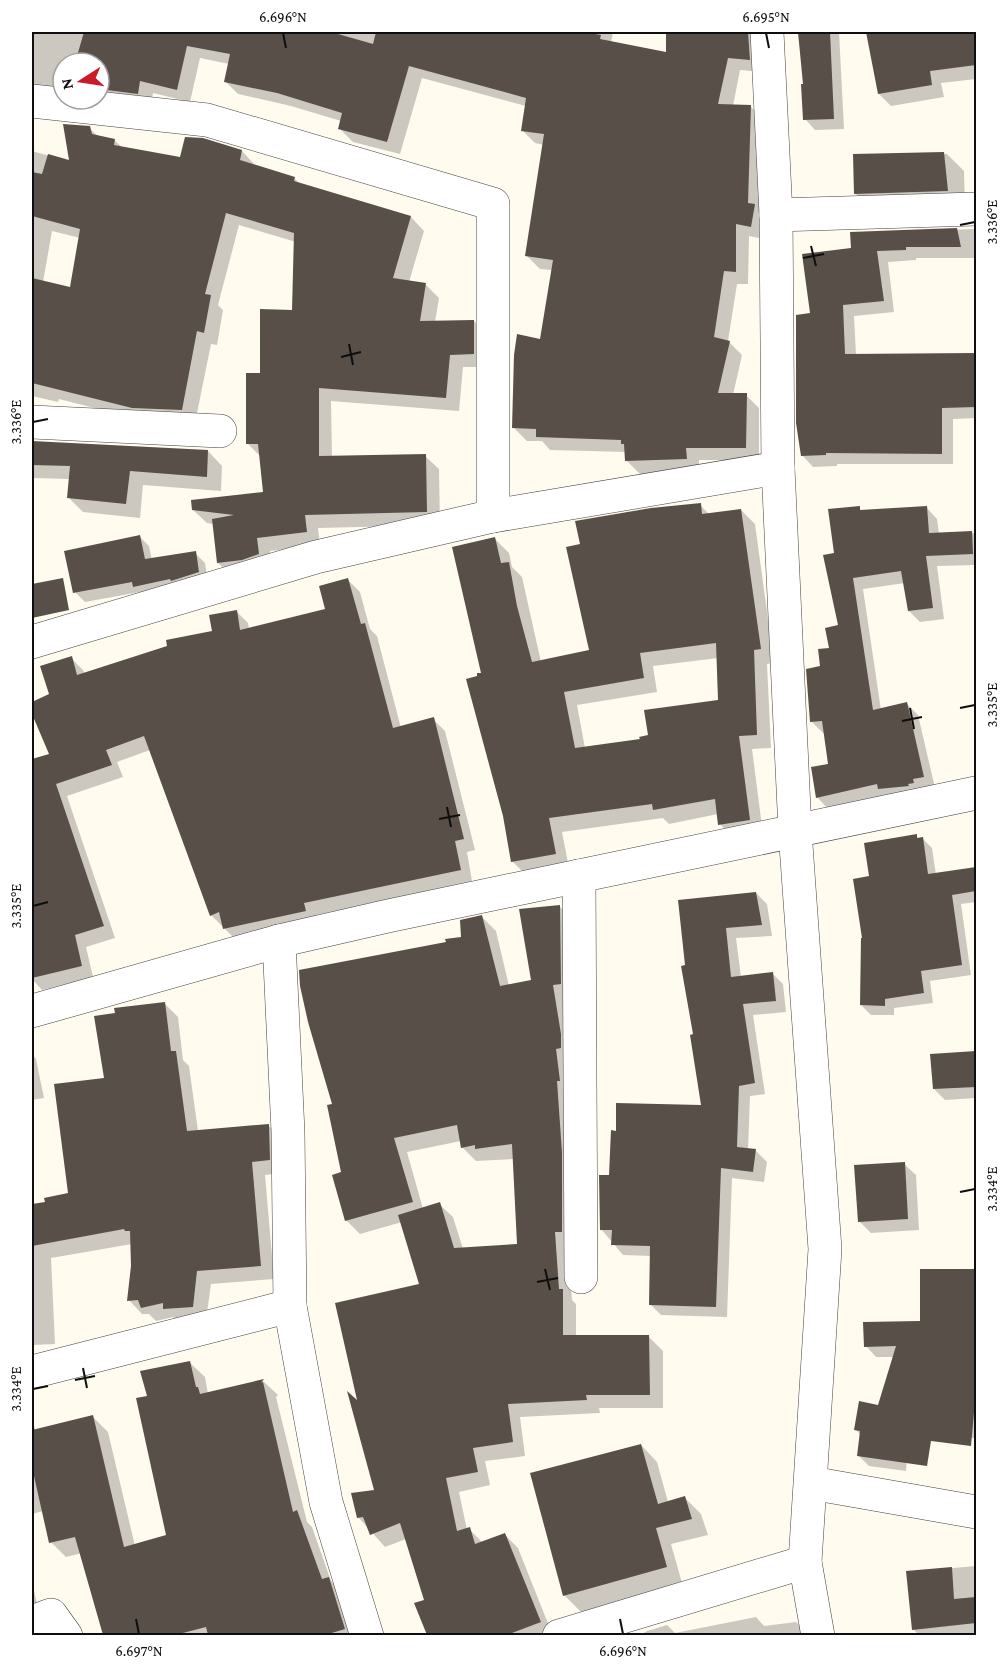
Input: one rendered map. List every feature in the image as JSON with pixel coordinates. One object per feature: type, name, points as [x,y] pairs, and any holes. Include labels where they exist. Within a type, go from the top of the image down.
[{"type":"street","points":[[767,32],[776,215],[777,468],[795,831],[825,1249],[805,1562],[818,1635]]},
{"type":"street","points":[[32,100],[207,120],[493,204],[493,516]]},
{"type":"street","points":[[776,215],[976,209]]},
{"type":"street","points":[[32,422],[220,432]]},
{"type":"street","points":[[32,642],[316,557],[493,516],[777,468]]},
{"type":"street","points":[[32,1011],[279,941],[976,793]]},
{"type":"street","points":[[579,876],[581,1277]]},
{"type":"street","points":[[279,941],[288,1132],[290,1306],[326,1502],[368,1635]]},
{"type":"street","points":[[32,1372],[290,1306]]},
{"type":"street","points":[[811,1483],[976,1512]]},
{"type":"street","points":[[559,1635],[805,1562]]},
{"type":"street","points":[[32,1622],[51,1615],[66,1635]]},
{"type":"building","points":[[84,32],[331,32],[373,44],[376,32],[584,32],[601,35],[600,39],[666,52],[666,32],[748,32],[750,60],[728,58],[718,104],[751,105],[748,203],[755,204],[751,227],[736,224],[736,272],[724,271],[714,337],[730,341],[718,393],[747,393],[746,448],[686,448],[687,459],[625,461],[624,444],[621,444],[621,440],[536,437],[536,429],[512,428],[514,355],[517,334],[540,339],[553,260],[525,256],[544,134],[521,131],[526,98],[409,66],[387,142],[338,129],[342,113],[277,93],[224,82],[230,54],[187,46],[177,90],[140,81],[138,94],[111,91],[111,51],[78,51]]},
{"type":"building","points":[[798,32],[830,32],[834,119],[803,120],[801,84],[803,84]]},
{"type":"building","points":[[866,32],[976,32],[976,65],[930,71],[932,85],[878,94]]},
{"type":"building","points":[[63,124],[90,126],[92,134],[115,139],[114,145],[180,157],[185,137],[203,138],[242,150],[240,160],[295,177],[294,181],[411,216],[393,278],[426,283],[420,321],[474,320],[474,354],[450,355],[446,398],[319,388],[319,456],[426,454],[427,512],[305,515],[307,532],[257,538],[259,554],[242,560],[217,563],[212,519],[234,515],[192,510],[191,500],[263,492],[258,444],[246,444],[246,373],[260,373],[260,309],[292,310],[294,233],[226,213],[205,294],[211,295],[204,333],[197,331],[182,410],[132,408],[32,383],[32,278],[70,287],[80,229],[32,216],[32,172],[42,174],[48,154],[69,160]]},
{"type":"building","points":[[944,152],[948,191],[854,194],[853,154]]},
{"type":"building","points":[[957,228],[961,247],[906,247],[906,250],[877,251],[884,301],[843,305],[845,354],[976,353],[976,407],[942,408],[942,454],[826,453],[826,455],[801,456],[796,423],[796,315],[810,313],[802,254],[851,248],[850,232]]},
{"type":"building","points":[[32,441],[208,450],[207,477],[130,471],[126,504],[67,498],[70,466],[32,465]]},
{"type":"building","points":[[701,503],[702,514],[741,509],[761,649],[754,650],[757,735],[739,736],[750,820],[718,825],[715,799],[653,810],[652,804],[549,818],[556,854],[511,862],[503,816],[466,679],[481,673],[452,547],[495,537],[501,563],[509,562],[517,606],[532,662],[589,650],[566,547],[580,544],[575,521],[651,508]],"holes":[[[716,643],[718,700],[644,710],[648,735],[639,737],[640,739],[575,748],[564,692],[644,678],[640,653]]]},
{"type":"building","points":[[860,506],[860,510],[927,506],[929,533],[972,531],[973,554],[926,556],[933,608],[908,611],[901,571],[853,578],[873,710],[907,702],[924,777],[913,779],[914,783],[908,784],[909,786],[878,789],[877,784],[816,798],[811,767],[828,764],[822,721],[810,722],[806,669],[820,666],[818,649],[829,648],[825,628],[838,625],[823,555],[834,553],[828,509]]},
{"type":"building","points":[[140,535],[145,559],[196,551],[199,572],[171,581],[170,579],[133,587],[132,582],[73,593],[64,551]]},
{"type":"building","points":[[63,578],[69,610],[32,618],[32,584]]},
{"type":"building","points":[[348,578],[361,624],[365,623],[393,728],[434,717],[464,839],[455,841],[461,870],[304,903],[306,911],[223,929],[219,912],[210,916],[144,736],[106,750],[112,765],[56,784],[104,926],[75,935],[82,966],[32,978],[32,759],[49,754],[32,714],[32,702],[49,694],[40,666],[72,656],[77,675],[167,646],[166,640],[212,631],[209,615],[237,610],[240,630],[325,609],[319,586]]},
{"type":"building","points":[[917,834],[917,838],[923,837],[928,874],[976,867],[976,891],[952,895],[962,965],[921,971],[924,993],[885,999],[885,1006],[860,1005],[862,938],[853,879],[869,876],[864,843]]},
{"type":"building","points":[[756,892],[762,925],[726,928],[731,977],[773,972],[776,1001],[743,1004],[755,1083],[739,1086],[737,1147],[756,1149],[753,1172],[721,1168],[716,1307],[649,1305],[650,1246],[611,1245],[612,1230],[600,1230],[599,1175],[609,1175],[611,1130],[616,1131],[616,1103],[701,1105],[690,1035],[693,1034],[681,966],[685,965],[678,900]]},
{"type":"building","points":[[560,905],[561,984],[553,985],[561,1034],[561,1048],[556,1049],[560,1081],[557,1081],[562,1153],[562,1232],[555,1232],[559,1289],[563,1289],[563,1335],[649,1335],[650,1395],[586,1395],[587,1400],[508,1404],[513,1442],[473,1448],[478,1472],[446,1478],[457,1531],[470,1527],[475,1544],[505,1533],[541,1622],[507,1635],[427,1635],[414,1603],[424,1600],[400,1523],[370,1535],[363,1517],[357,1518],[351,1493],[374,1490],[347,1391],[357,1400],[335,1303],[419,1284],[398,1215],[440,1202],[454,1248],[517,1244],[512,1144],[475,1149],[475,1145],[461,1148],[457,1125],[394,1138],[413,1202],[345,1221],[332,1175],[341,1172],[327,1105],[332,1104],[308,1022],[299,970],[446,942],[445,939],[461,937],[460,920],[482,915],[500,986],[531,980],[519,909]]},
{"type":"building","points":[[165,1002],[171,1051],[176,1051],[187,1131],[269,1124],[270,1160],[252,1162],[261,1266],[197,1271],[193,1307],[163,1309],[163,1303],[141,1308],[138,1300],[127,1301],[131,1266],[130,1231],[124,1229],[32,1246],[32,1204],[45,1202],[44,1198],[68,1193],[54,1084],[104,1078],[94,1016],[115,1013],[114,1008]]},
{"type":"building","points":[[976,1051],[976,1087],[933,1089],[930,1054]]},
{"type":"building","points":[[905,1162],[908,1219],[858,1222],[854,1165]]},
{"type":"building","points":[[920,1269],[976,1269],[976,1390],[971,1446],[931,1441],[927,1466],[857,1456],[860,1431],[854,1430],[859,1401],[878,1405],[896,1346],[864,1347],[863,1322],[920,1321]]},
{"type":"building","points":[[190,1361],[200,1394],[264,1379],[261,1383],[263,1382],[293,1512],[297,1510],[322,1579],[329,1577],[345,1629],[325,1635],[208,1635],[206,1627],[175,1635],[103,1635],[75,1537],[49,1543],[32,1467],[32,1430],[93,1415],[124,1547],[166,1535],[136,1398],[147,1396],[140,1371]]},
{"type":"building","points":[[641,1444],[658,1504],[685,1496],[692,1519],[656,1528],[667,1567],[563,1596],[530,1473]]},
{"type":"building","points":[[952,1567],[954,1599],[976,1597],[976,1623],[912,1630],[906,1571]]}]
